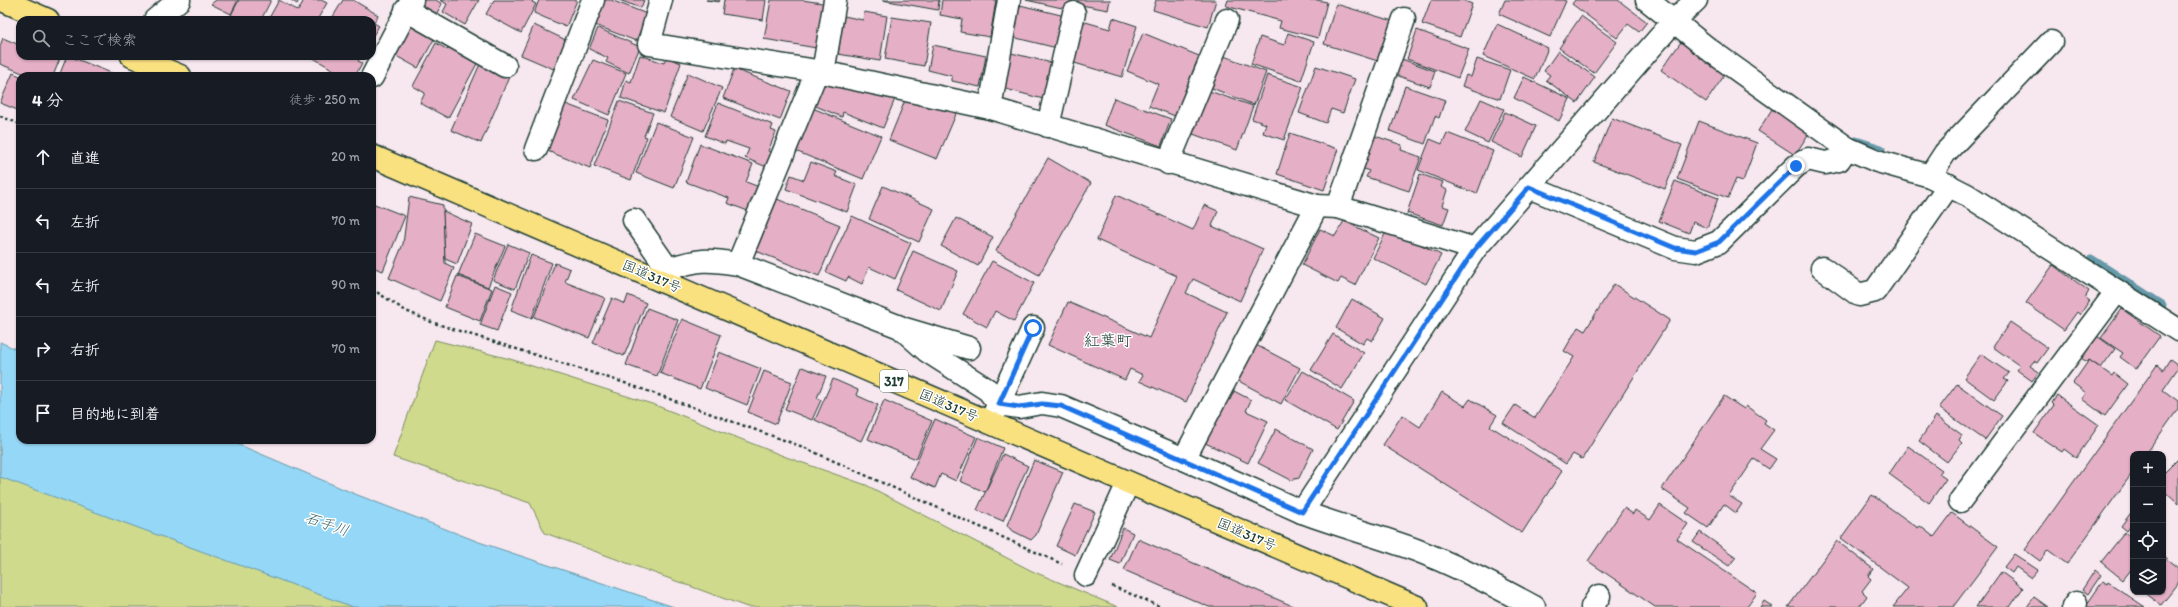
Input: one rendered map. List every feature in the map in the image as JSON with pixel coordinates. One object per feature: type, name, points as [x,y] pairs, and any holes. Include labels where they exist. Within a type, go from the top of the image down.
[{"type":"highway","points":[[2,0],[39,16]]},
{"type":"highway","points":[[142,60],[170,72]]},
{"type":"highway","name":"国道317号","points":[[376,158],[665,275],[994,413],[1128,483],[1417,607]]},
{"type":"street","points":[[160,16],[178,0]]},
{"type":"street","points":[[536,149],[593,0]]},
{"type":"street","points":[[661,0],[649,44],[820,72],[990,108],[1168,163],[1327,206],[1475,249]]},
{"type":"street","points":[[738,264],[820,72],[835,0]]},
{"type":"street","points":[[990,108],[1009,0]]},
{"type":"street","points":[[1647,0],[1710,51],[1847,148],[1877,161],[1939,180],[1967,195],[2178,330]]},
{"type":"street","points":[[1302,512],[1475,249],[1674,21],[1696,0]]},
{"type":"street","points":[[375,72],[409,5],[505,66]]},
{"type":"street","points":[[1048,126],[1074,13]]},
{"type":"street","points":[[1184,459],[1327,206],[1404,19]]},
{"type":"street","points":[[1168,163],[1227,20]]},
{"type":"street","points":[[1822,268],[1859,295],[1875,291],[1939,180],[1945,153],[2051,42]]},
{"type":"street","points":[[1529,187],[1675,248],[1696,251],[1719,242],[1796,166],[1808,158],[1825,163],[1839,160],[1847,148]]},
{"type":"street","points":[[634,220],[665,275],[695,260],[715,260],[738,264],[900,327],[969,348]]},
{"type":"street","points":[[1960,501],[2117,290]]},
{"type":"street","points":[[900,327],[927,351],[988,390],[994,413]]},
{"type":"street","points":[[994,413],[1033,328]]},
{"type":"street","points":[[994,413],[1019,407],[1042,404],[1061,406],[1302,512],[1344,528],[1415,550],[1487,581],[1534,607]]},
{"type":"street","points":[[1086,575],[1128,483]]},
{"type":"path","points":[[0,116],[16,122]]},
{"type":"path","points":[[376,292],[406,311],[434,323],[628,384],[803,447],[1086,575],[1161,607]]},
{"type":"green space","points":[[435,340],[510,359],[655,405],[786,457],[866,485],[1032,571],[1118,607],[747,607],[545,533],[530,503],[393,457]]},
{"type":"green space","points":[[0,445],[432,607],[0,607]]},
{"type":"water","name":"石手川","points":[[0,342],[16,349],[16,444],[237,444],[355,494],[479,542],[674,607],[353,607],[0,477]]},
{"type":"building","points":[[216,0],[238,0],[231,14],[211,4]]},
{"type":"building","points":[[239,0],[271,0],[263,16],[231,15]]},
{"type":"building","points":[[279,0],[298,11],[304,0],[321,0],[327,3],[319,16],[270,16]]},
{"type":"building","points":[[291,0],[299,0],[297,4]]},
{"type":"building","points":[[343,0],[353,0],[378,15],[376,19],[376,16],[333,16]]},
{"type":"building","points":[[419,0],[436,0],[442,4],[434,18],[415,7]]},
{"type":"building","points":[[440,0],[479,0],[465,25],[443,12],[447,4]]},
{"type":"building","points":[[494,0],[533,0],[532,2],[536,4],[521,33],[486,14]]},
{"type":"building","points":[[539,0],[577,0],[566,27],[534,13]]},
{"type":"building","points":[[605,0],[611,0],[647,14],[636,41],[595,25]]},
{"type":"building","points":[[619,0],[644,0],[641,8]]},
{"type":"building","points":[[706,0],[720,0],[719,2]]},
{"type":"building","points":[[724,0],[766,0],[763,20],[722,14]]},
{"type":"building","points":[[771,0],[802,0],[829,4],[822,49],[764,39]]},
{"type":"building","points":[[882,0],[939,0],[938,10]]},
{"type":"building","points":[[942,0],[996,0],[990,37],[960,32],[962,19],[940,15]]},
{"type":"building","points":[[1026,0],[1073,0],[1071,10]]},
{"type":"building","points":[[1077,0],[1110,0],[1108,10],[1076,4]]},
{"type":"building","points":[[1156,0],[1216,0],[1208,27],[1153,10]]},
{"type":"building","points":[[1228,0],[1317,0],[1327,2],[1318,38],[1279,28],[1281,21],[1226,6]]},
{"type":"building","points":[[1431,0],[1462,0],[1472,4],[1460,37],[1422,24]]},
{"type":"building","points":[[1505,0],[1566,1],[1550,37],[1499,14]]},
{"type":"building","points":[[1575,0],[1618,0],[1647,22],[1639,32],[1628,24],[1617,38],[1572,4]]},
{"type":"building","points":[[1336,4],[1396,22],[1384,63],[1324,44]]},
{"type":"building","points":[[1020,5],[1069,17],[1061,49],[1012,37]]},
{"type":"building","points":[[864,12],[887,16],[880,61],[838,54],[844,16],[863,20]]},
{"type":"building","points":[[1581,16],[1617,42],[1594,73],[1559,48]]},
{"type":"building","points":[[892,17],[931,23],[924,66],[885,59]]},
{"type":"building","points":[[408,18],[437,34],[418,68],[389,52]]},
{"type":"building","points":[[1113,18],[1137,26],[1122,77],[1071,62],[1082,21],[1110,29]]},
{"type":"building","points":[[1497,24],[1548,48],[1535,79],[1483,56]]},
{"type":"building","points":[[534,25],[568,41],[556,70],[521,55]]},
{"type":"building","points":[[598,28],[640,47],[629,73],[606,62],[608,58],[589,49]]},
{"type":"building","points":[[1417,30],[1469,49],[1458,78],[1407,59]]},
{"type":"building","points":[[1143,33],[1199,56],[1175,116],[1149,106],[1158,84],[1127,71]]},
{"type":"building","points":[[1288,33],[1314,42],[1301,81],[1251,64],[1260,37],[1284,45]]},
{"type":"building","points":[[3,38],[16,44],[16,60],[59,60],[55,72],[20,72],[0,64],[0,46]]},
{"type":"building","points":[[1683,39],[1728,70],[1706,102],[1661,70]]},
{"type":"building","points":[[453,41],[481,56],[448,118],[420,103],[425,93],[413,86],[436,43],[448,50]]},
{"type":"building","points":[[933,45],[986,56],[980,87],[952,81],[952,76],[928,70]]},
{"type":"building","points":[[1558,51],[1595,77],[1577,103],[1546,80],[1550,75],[1544,71]]},
{"type":"building","points":[[1007,52],[1056,64],[1047,100],[1002,88]]},
{"type":"building","points":[[640,55],[664,63],[666,57],[681,63],[664,113],[621,98],[626,80],[631,82]]},
{"type":"building","points":[[1224,56],[1266,72],[1254,105],[1212,88]]},
{"type":"building","points":[[1399,58],[1435,71],[1430,87],[1393,74]]},
{"type":"building","points":[[1477,59],[1510,70],[1500,99],[1462,86],[1466,75],[1471,77]]},
{"type":"building","points":[[65,60],[79,60],[109,72],[61,72]]},
{"type":"building","points":[[317,60],[359,60],[362,63],[357,72],[337,72]]},
{"type":"building","points":[[593,60],[626,73],[609,115],[574,100]]},
{"type":"building","points":[[480,64],[509,77],[481,143],[451,130]]},
{"type":"building","points":[[1316,66],[1355,79],[1343,113],[1331,109],[1326,123],[1299,113]]},
{"type":"building","points":[[734,69],[791,91],[780,120],[723,98]]},
{"type":"building","points":[[13,73],[16,74],[16,109],[0,103]]},
{"type":"building","points":[[688,73],[722,88],[703,131],[670,117]]},
{"type":"building","points":[[823,75],[852,82],[895,99],[883,128],[843,112],[842,117],[811,104]]},
{"type":"building","points":[[1267,75],[1303,87],[1284,140],[1263,133],[1266,124],[1252,119]]},
{"type":"building","points":[[1524,77],[1570,99],[1559,121],[1514,98]]},
{"type":"building","points":[[1405,86],[1445,100],[1439,118],[1435,116],[1425,144],[1390,131]]},
{"type":"building","points":[[1209,91],[1253,106],[1237,150],[1193,134]]},
{"type":"building","points":[[906,98],[928,108],[931,101],[957,112],[937,159],[889,140]]},
{"type":"building","points":[[1114,98],[1171,119],[1161,146],[1104,125]]},
{"type":"building","points":[[1481,99],[1504,109],[1488,143],[1465,132]]},
{"type":"building","points":[[619,101],[653,113],[644,136],[647,137],[631,180],[594,166]]},
{"type":"building","points":[[563,103],[608,120],[590,168],[545,150]]},
{"type":"building","points":[[718,103],[773,125],[771,130],[776,132],[768,151],[775,153],[769,168],[745,158],[749,149],[726,141],[725,144],[705,136]]},
{"type":"building","points":[[1774,106],[1811,130],[1795,155],[1758,131]]},
{"type":"building","points":[[810,107],[881,136],[863,179],[793,150]]},
{"type":"building","points":[[1505,112],[1536,126],[1522,157],[1491,142]]},
{"type":"building","points":[[1612,118],[1682,145],[1665,189],[1594,162]]},
{"type":"building","points":[[1699,121],[1757,143],[1743,181],[1736,179],[1728,198],[1677,179]]},
{"type":"building","points":[[656,122],[694,137],[674,188],[636,173]]},
{"type":"building","points":[[1290,133],[1338,149],[1324,190],[1277,174]]},
{"type":"building","points":[[1447,133],[1493,151],[1477,194],[1418,170],[1430,139],[1442,144]]},
{"type":"building","points":[[1372,135],[1402,145],[1401,150],[1421,157],[1409,191],[1366,177],[1369,171],[1362,168]]},
{"type":"building","points":[[700,144],[753,164],[746,182],[762,188],[753,213],[727,203],[729,198],[686,182]]},
{"type":"building","points":[[1048,158],[1091,183],[1039,275],[996,251]]},
{"type":"building","points":[[811,162],[837,172],[835,176],[857,185],[847,212],[786,189],[791,175],[804,180]]},
{"type":"building","points":[[1420,174],[1443,182],[1441,187],[1447,190],[1442,206],[1449,208],[1443,225],[1407,213]]},
{"type":"building","points":[[1675,181],[1718,198],[1707,228],[1693,222],[1689,233],[1659,221]]},
{"type":"building","points":[[883,186],[934,209],[919,242],[869,219]]},
{"type":"building","points":[[1116,195],[1193,230],[1204,205],[1218,211],[1212,226],[1263,249],[1240,301],[1193,279],[1186,293],[1227,312],[1186,402],[1139,381],[1143,375],[1130,369],[1125,380],[1048,345],[1068,302],[1149,338],[1177,276],[1097,240]]},
{"type":"building","points":[[409,197],[443,205],[445,263],[454,268],[440,301],[389,278],[403,244]]},
{"type":"building","points":[[777,199],[840,225],[819,276],[756,251]]},
{"type":"building","points":[[376,205],[405,216],[383,271],[376,268]]},
{"type":"building","points":[[443,211],[472,224],[457,264],[445,259]]},
{"type":"building","points":[[852,216],[911,243],[895,279],[869,267],[862,284],[848,277],[846,281],[826,272]]},
{"type":"building","points":[[956,218],[993,237],[978,266],[941,246]]},
{"type":"building","points":[[1344,221],[1379,238],[1355,285],[1341,278],[1338,283],[1302,265],[1320,229],[1335,236]]},
{"type":"building","points":[[1388,228],[1441,255],[1426,284],[1373,258]]},
{"type":"building","points":[[475,234],[505,246],[488,287],[458,275]]},
{"type":"building","points":[[508,244],[529,253],[515,289],[493,280]]},
{"type":"building","points":[[913,251],[958,271],[941,311],[896,290]]},
{"type":"building","points":[[531,255],[552,263],[532,318],[511,310]]},
{"type":"building","points":[[992,261],[1034,283],[1014,321],[995,311],[987,327],[963,314]]},
{"type":"building","points":[[555,263],[570,269],[565,282],[605,298],[589,338],[534,317]]},
{"type":"building","points":[[2053,265],[2089,291],[2085,298],[2089,301],[2080,315],[2077,312],[2064,330],[2026,303]]},
{"type":"building","points":[[457,276],[492,289],[480,321],[445,307]]},
{"type":"building","points":[[1614,284],[1670,320],[1582,459],[1573,454],[1566,464],[1503,423],[1515,405],[1535,418],[1574,357],[1564,351],[1578,327],[1585,331]]},
{"type":"building","points":[[495,285],[512,292],[497,331],[480,325]]},
{"type":"building","points":[[628,295],[646,303],[624,356],[593,343],[612,298],[625,304]]},
{"type":"building","points":[[1352,299],[1385,318],[1372,341],[1367,338],[1363,344],[1336,328]]},
{"type":"building","points":[[647,308],[678,320],[657,376],[626,365]]},
{"type":"building","points":[[2122,309],[2160,336],[2136,369],[2120,357],[2123,353],[2101,338]]},
{"type":"building","points":[[682,319],[721,335],[700,389],[660,373]]},
{"type":"building","points":[[2010,322],[2048,348],[2037,363],[2034,361],[2030,366],[2039,372],[2032,381],[2017,370],[2020,366],[1993,347]]},
{"type":"building","points":[[1333,334],[1364,353],[1342,389],[1311,370]]},
{"type":"building","points":[[2097,336],[2115,349],[2101,368],[2089,360],[2087,362],[2081,358]]},
{"type":"building","points":[[1254,344],[1300,368],[1281,404],[1235,379]]},
{"type":"building","points":[[719,352],[761,369],[747,405],[705,388]]},
{"type":"building","points":[[1981,354],[2009,373],[2004,379],[2008,381],[1994,400],[1964,378]]},
{"type":"building","points":[[2170,359],[2178,365],[2178,368],[2163,390],[2178,401],[2178,409],[2148,451],[2130,451],[2130,476],[2067,564],[2048,550],[2040,561],[2025,550],[2157,365],[2163,370]]},
{"type":"building","points":[[2089,360],[2112,376],[2114,373],[2128,384],[2105,416],[2082,399],[2086,393],[2073,383]]},
{"type":"building","points":[[802,367],[826,376],[817,398],[821,400],[812,420],[785,409]]},
{"type":"building","points":[[764,371],[792,382],[776,424],[748,412]]},
{"type":"building","points":[[1303,371],[1354,401],[1337,430],[1285,400]]},
{"type":"building","points":[[833,379],[858,390],[856,395],[878,405],[861,441],[815,420]]},
{"type":"building","points":[[1957,384],[2002,416],[1985,440],[1939,408]]},
{"type":"building","points":[[1234,391],[1251,400],[1246,411],[1268,421],[1248,463],[1201,441],[1222,396],[1230,400]]},
{"type":"building","points":[[1442,392],[1465,406],[1470,399],[1497,415],[1490,426],[1562,471],[1522,533],[1383,445],[1402,415],[1420,427]]},
{"type":"building","points":[[2057,395],[2099,425],[2076,458],[2064,449],[2062,452],[2034,433],[2054,405],[2052,403]]},
{"type":"building","points":[[1724,396],[1744,409],[1746,406],[1766,420],[1764,423],[1774,430],[1760,449],[1776,459],[1769,469],[1754,459],[1729,496],[1742,504],[1736,513],[1724,504],[1708,528],[1686,513],[1690,508],[1662,489]]},
{"type":"building","points":[[884,400],[932,421],[916,459],[868,439]]},
{"type":"building","points":[[1936,416],[1962,435],[1959,440],[1962,443],[1947,462],[1919,441]]},
{"type":"building","points":[[935,419],[976,437],[956,481],[941,474],[935,488],[910,477]]},
{"type":"building","points":[[1276,429],[1313,449],[1299,478],[1291,480],[1258,463]]},
{"type":"building","points":[[978,437],[1003,448],[985,492],[960,481]]},
{"type":"building","points":[[1908,446],[1942,470],[1939,474],[1946,479],[1929,503],[1889,474]]},
{"type":"building","points":[[1003,454],[1028,466],[1003,521],[977,510]]},
{"type":"building","points":[[2178,459],[2178,504],[2166,493],[2166,471]]},
{"type":"building","points":[[1034,460],[1063,472],[1036,535],[1031,540],[1011,530],[1007,525]]},
{"type":"building","points":[[1872,495],[1918,528],[1920,526],[1934,537],[1952,513],[1998,547],[1953,607],[1893,607],[1908,588],[1841,538]]},
{"type":"building","points":[[1075,504],[1095,512],[1075,555],[1056,546]]},
{"type":"building","points":[[1660,505],[1688,524],[1677,539],[1757,593],[1747,607],[1655,607],[1588,561],[1624,508],[1633,514],[1635,510],[1650,520]]},
{"type":"building","points":[[2130,514],[2130,527],[2127,531],[2121,526]]},
{"type":"building","points":[[1123,528],[1133,533],[1120,564],[1110,560]]},
{"type":"building","points":[[1700,532],[1736,557],[1729,566],[1693,542]]},
{"type":"building","points":[[2125,532],[2130,536],[2130,571],[2123,580],[2101,562]]},
{"type":"building","points":[[1138,539],[1295,607],[1209,607],[1124,570]]},
{"type":"building","points":[[1837,541],[1873,569],[1868,576],[1871,579],[1862,591],[1867,596],[1859,607],[1788,607]]},
{"type":"building","points":[[2014,554],[2038,570],[2031,578],[2016,567],[2012,573],[2004,567]]},
{"type":"building","points":[[2166,558],[2178,568],[2178,584],[2161,605],[2148,595],[2166,595]]},
{"type":"building","points":[[2095,570],[2101,575],[2088,594],[2082,590]]},
{"type":"building","points":[[2001,572],[2023,588],[2010,607],[1976,607]]},
{"type":"building","points":[[2103,581],[2107,584],[2108,582],[2145,607],[2085,607]]},
{"type":"building","points":[[2034,597],[2048,607],[2027,607]]},
{"type":"building","points":[[1764,601],[1773,607],[1760,607]]},
{"type":"waterway","points":[[1856,141],[1881,149]]},
{"type":"waterway","points":[[2091,259],[2162,305]]},
{"type":"district","name":"紅葉町","points":[[1108,340]]},
{"type":"route","points":[[1033,328],[999,404],[1019,407],[1042,404],[1061,406],[1302,512],[1475,249],[1529,187],[1675,248],[1696,251],[1719,242],[1796,166]]}]
